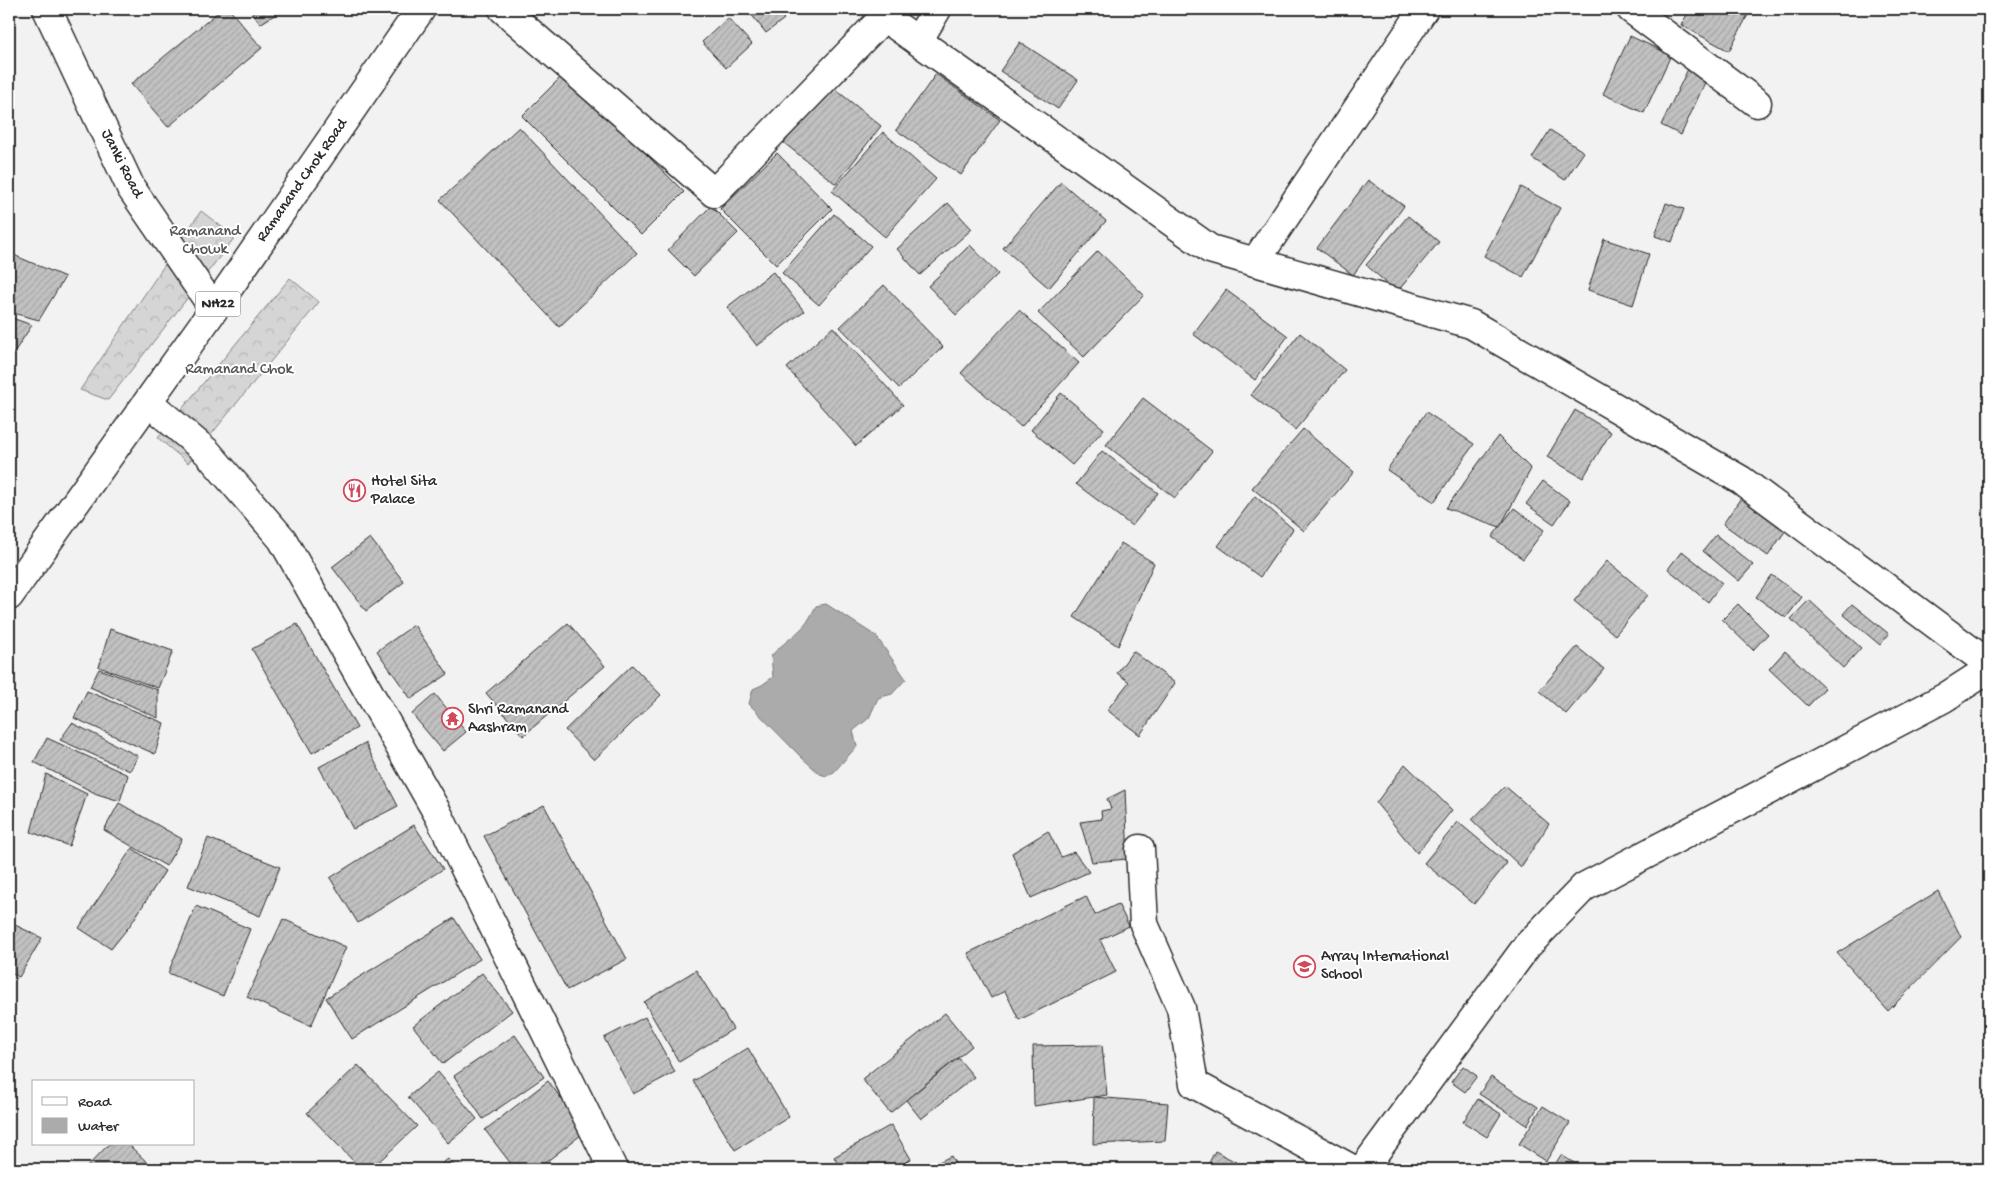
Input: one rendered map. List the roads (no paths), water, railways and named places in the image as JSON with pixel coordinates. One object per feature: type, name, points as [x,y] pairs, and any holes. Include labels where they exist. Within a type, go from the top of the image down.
[{"type":"main road","name":"Janki Road","points":[[46,9],[131,188],[214,309]]},
{"type":"main road","name":"Ramanand Chok Road","points":[[9,596],[214,309],[421,9]]},
{"type":"main road","points":[[504,9],[714,193],[884,17],[1210,249],[1471,324],[1741,480],[1989,664]]},
{"type":"main road","points":[[918,41],[937,9]]},
{"type":"main road","points":[[1255,262],[1424,9]]},
{"type":"main road","points":[[1631,9],[1757,103]]},
{"type":"main road","points":[[148,402],[207,452],[282,539],[438,814],[613,1169]]},
{"type":"main road","points":[[1363,1169],[1527,946],[1584,886],[1944,698],[1989,669]]},
{"type":"main road","points":[[1140,848],[1144,924],[1180,1008],[1194,1084],[1352,1169]]},
{"type":"water","points":[[826,604],[876,636],[906,679],[892,694],[878,698],[869,718],[853,731],[857,746],[834,772],[826,776],[820,774],[800,756],[749,704],[753,689],[773,677],[771,656],[805,625],[816,606]]},
{"type":"place","name":"Hotel Sita Palace","points":[[355,491]]},
{"type":"place","name":"Shri Ramanand Aashram","points":[[452,719]]},
{"type":"place","name":"Array International School","points":[[1305,966]]},
{"type":"park label","name":"Ramanand Chowk","points":[[205,241]]},
{"type":"park label","name":"Ramanand Chok","points":[[239,370]]}]
